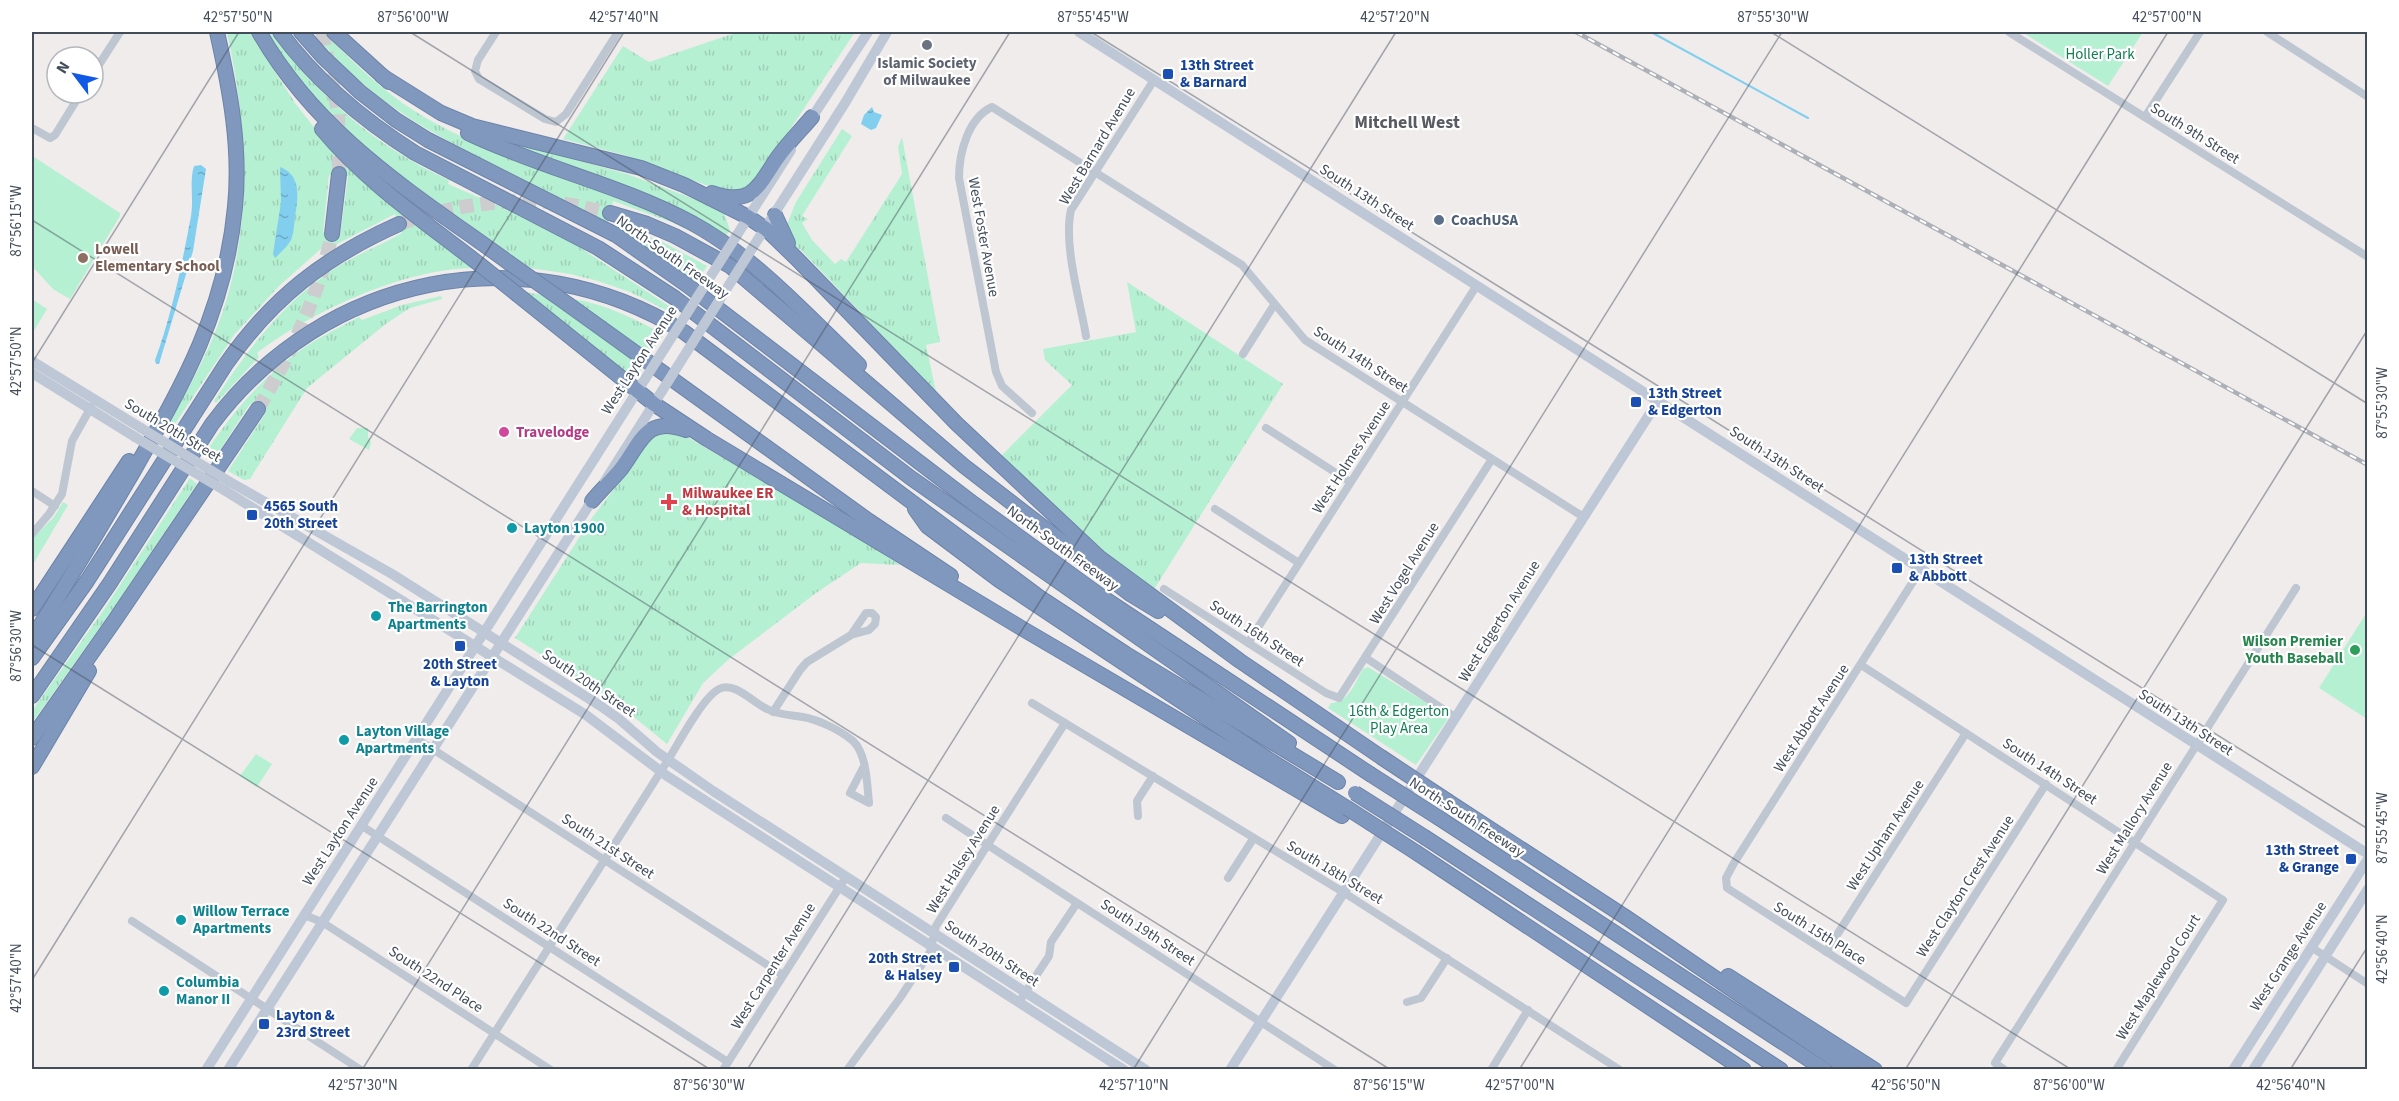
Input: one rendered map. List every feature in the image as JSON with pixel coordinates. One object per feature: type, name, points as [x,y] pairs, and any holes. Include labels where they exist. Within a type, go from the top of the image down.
[{"type":"highway","points":[[32,638],[84,556],[171,403],[201,346],[222,287],[236,206],[236,138],[231,97],[218,32]]},
{"type":"highway","points":[[259,32],[276,61],[298,90],[338,134],[364,157],[869,521],[1127,688]]},
{"type":"highway","name":"North-South Freeway","points":[[280,32],[330,89],[389,136],[415,153],[598,248],[666,292],[739,345],[911,478],[1311,759],[1338,782],[1781,1070]]},
{"type":"highway","name":"North-South Freeway","points":[[301,32],[323,57],[360,92],[396,120],[428,140],[616,235],[687,285],[974,504],[1102,597],[1825,1070]]},
{"type":"highway","points":[[334,32],[382,76],[416,103],[447,123],[666,210],[694,224],[735,251],[774,284],[964,466]]},
{"type":"highway","points":[[382,76],[441,113],[472,126],[641,168],[684,185],[748,217],[766,230],[796,258],[957,424],[1061,524],[1100,558],[1240,661],[1381,757],[1627,918],[1850,1070]]},
{"type":"highway","points":[[298,90],[299,99],[308,112],[355,165],[518,295],[641,385],[654,404],[707,439],[1023,629],[1345,812]]},
{"type":"highway","points":[[684,185],[733,198],[749,195],[758,189],[779,156],[812,117]]},
{"type":"highway","points":[[332,234],[339,174]]},
{"type":"highway","points":[[610,213],[675,236],[730,266],[964,466],[1130,594],[1240,661]]},
{"type":"highway","points":[[775,215],[780,230],[796,258]]},
{"type":"highway","points":[[32,658],[87,580],[247,335],[275,304],[305,277],[354,245],[399,224]]},
{"type":"highway","points":[[32,696],[110,583],[212,424],[261,369],[309,332],[373,300],[438,282],[485,278],[551,282],[604,294],[654,314],[684,332],[1039,597],[1126,654],[1338,782]]},
{"type":"highway","points":[[32,609],[156,421],[171,403]]},
{"type":"highway","points":[[32,738],[116,620],[258,409]]},
{"type":"highway","points":[[592,501],[621,469],[646,432],[656,427],[675,426],[707,439]]},
{"type":"highway","points":[[909,500],[927,526],[999,580],[1345,812],[1496,907],[1744,1070]]},
{"type":"highway","points":[[32,767],[116,630],[116,620]]},
{"type":"highway","points":[[1627,918],[1703,961],[1875,1070]]},
{"type":"street","points":[[105,55],[120,32]]},
{"type":"street","points":[[496,32],[478,60],[475,71],[479,79],[545,119],[556,122],[566,114],[618,32]]},
{"type":"street","name":"West Layton Avenue","points":[[206,1070],[868,32]]},
{"type":"street","points":[[228,1070],[432,748],[766,230],[887,32]]},
{"type":"street","name":"South 13th Street","points":[[1079,32],[2367,854]]},
{"type":"street","name":"South 9th Street","points":[[2009,32],[2367,257]]},
{"type":"street","points":[[2145,117],[2200,32]]},
{"type":"street","points":[[2267,32],[2367,97]]},
{"type":"street","name":"West Barnard Avenue","points":[[1086,336],[1068,230],[1071,210],[1154,80]]},
{"type":"street","points":[[32,128],[50,138],[55,135],[74,105]]},
{"type":"street","name":"South 14th Street","points":[[992,107],[1242,265],[1305,340],[1582,516]]},
{"type":"street","name":"West Foster Avenue","points":[[992,107],[984,111],[967,137],[961,155],[959,178],[999,382],[1032,413]]},
{"type":"street","name":"West Holmes Avenue","points":[[1248,643],[1477,285]]},
{"type":"street","points":[[1243,354],[1274,305]]},
{"type":"street","name":"South 20th Street","points":[[32,361],[92,405]]},
{"type":"street","name":"South 20th Street","points":[[32,373],[92,405],[227,486],[270,519],[586,715],[661,771],[1124,1070]]},
{"type":"street","name":"West Edgerton Avenue","points":[[1230,1070],[1582,516],[1658,401]]},
{"type":"street","points":[[32,534],[55,506],[64,487],[75,434],[92,405]]},
{"type":"street","points":[[1266,428],[1350,482]]},
{"type":"street","name":"West Vogel Avenue","points":[[1337,698],[1342,695],[1366,658],[1492,459]]},
{"type":"street","name":"South 20th Street","points":[[227,486],[277,508],[392,574],[500,642],[612,714],[668,760],[1146,1070]]},
{"type":"street","points":[[32,491],[55,506]]},
{"type":"street","points":[[270,519],[277,508]]},
{"type":"street","points":[[1215,509],[1299,563]]},
{"type":"street","name":"West Abbott Avenue","points":[[1725,881],[1734,863],[1921,569]]},
{"type":"street","name":"West Mallory Avenue","points":[[2005,1070],[1995,1063],[2296,588]]},
{"type":"street","name":"South 16th Street","points":[[1164,589],[1337,698]]},
{"type":"street","points":[[773,712],[807,662],[851,635]]},
{"type":"street","points":[[1366,658],[1455,717]]},
{"type":"street","name":"South 14th Street","points":[[1861,664],[2223,900]]},
{"type":"street","points":[[471,1070],[709,697],[721,688],[731,687],[773,712],[819,722],[843,735],[858,747],[864,766]]},
{"type":"street","name":"South 18th Street","points":[[1032,703],[1343,892],[1528,1010],[1609,1066],[1620,1070]]},
{"type":"street","name":"West Halsey Avenue","points":[[847,1070],[900,998],[932,946],[936,926],[1065,723]]},
{"type":"street","name":"West Upham Avenue","points":[[1826,952],[1966,733]]},
{"type":"street","name":"South 21st Street","points":[[417,739],[783,975]]},
{"type":"street","points":[[1138,816],[1137,801],[1153,776]]},
{"type":"street","name":"West Clayton Crest Avenue","points":[[1906,1004],[2046,784]]},
{"type":"street","name":"South 19th Street","points":[[946,818],[1335,1070]]},
{"type":"street","name":"South 22nd Street","points":[[362,826],[728,1062]]},
{"type":"street","points":[[1228,878],[1253,839]]},
{"type":"street","name":"West Grange Avenue","points":[[2233,1070],[2367,860]]},
{"type":"street","name":"West Carpenter Avenue","points":[[723,1070],[846,877]]},
{"type":"street","name":"South 15th Place","points":[[1725,881],[1729,891],[1906,1004]]},
{"type":"street","name":"West Grange Avenue","points":[[2253,1070],[2367,889]]},
{"type":"street","name":"West Maplewood Court","points":[[2116,1070],[2223,900]]},
{"type":"street","points":[[1019,1002],[1049,956],[1051,942],[1077,903]]},
{"type":"street","name":"South 22nd Place","points":[[304,915],[322,922],[551,1070]]},
{"type":"street","points":[[132,921],[361,1070]]},
{"type":"street","points":[[2311,947],[2367,984]]},
{"type":"street","points":[[1407,1002],[1420,998],[1447,958]]},
{"type":"street","points":[[1491,1070],[1528,1010]]},
{"type":"green space","points":[[227,32],[249,32],[295,103],[317,131],[478,268],[421,275],[391,283],[332,307],[279,337],[257,353],[259,357],[216,403],[214,401],[240,363],[268,327],[300,295],[337,267],[402,233],[395,214],[331,247],[323,247],[279,286],[234,335],[169,433],[164,430],[211,342],[233,277],[243,207],[244,172],[234,67]],"holes":[[[329,175],[348,176],[340,236],[323,232]]]},
{"type":"green space","points":[[265,32],[270,32],[307,77],[328,98],[397,152],[449,180],[448,184],[508,210],[576,245],[678,312],[676,315],[630,292],[598,281],[530,268],[366,151],[322,108],[286,63]]},
{"type":"green space","points":[[313,32],[323,32],[379,85],[416,112],[447,129],[511,158],[677,221],[701,236],[671,222],[613,201],[608,223],[659,240],[707,266],[696,282],[602,221],[431,131],[369,89],[340,63]]},
{"type":"green space","points":[[738,32],[855,32],[749,191],[725,192],[624,155],[563,139],[623,46],[649,62]]},
{"type":"green space","name":"Holler Park","points":[[2022,32],[2143,32],[2108,86]]},
{"type":"green space","points":[[842,129],[852,136],[802,216],[808,219],[802,223],[812,240],[835,264],[841,259],[846,262],[902,174],[898,147],[902,137],[940,342],[926,345],[936,392],[800,249],[796,249],[785,229],[796,202]]},
{"type":"green space","points":[[495,137],[627,174],[713,206],[724,213],[730,230],[725,237],[494,139]]},
{"type":"green space","points":[[34,157],[120,213],[70,299],[53,289],[32,266],[32,161]]},
{"type":"green space","points":[[1127,282],[1283,384],[1153,591],[1093,545],[999,458],[1072,385],[1045,360],[1043,349],[1136,332]]},
{"type":"green space","points":[[525,292],[542,295],[643,367],[638,374],[628,374]]},
{"type":"green space","points":[[441,296],[442,299],[410,308],[387,323],[307,388],[250,479],[244,480],[228,471],[265,414],[250,404],[214,459],[204,455],[260,384],[302,349],[359,317],[362,320],[402,305]]},
{"type":"green space","points":[[32,299],[47,309],[32,334]]},
{"type":"green space","points":[[573,299],[608,308],[664,334],[649,356]]},
{"type":"green space","points":[[357,428],[368,428],[368,437],[371,442],[369,450],[349,439]]},
{"type":"green space","points":[[660,429],[684,435],[851,533],[900,565],[861,563],[816,593],[729,659],[703,683],[667,744],[614,701],[515,638],[591,519],[627,472],[651,435]]},
{"type":"green space","points":[[190,478],[197,484],[120,599],[32,723],[32,711],[103,611]]},
{"type":"green space","points":[[63,502],[68,505],[32,566],[32,539],[54,517]]},
{"type":"green space","name":"Wilson Premier Youth Baseball","points":[[2367,612],[2368,719],[2319,688]]},
{"type":"green space","name":"16th & Edgerton Play Area","points":[[1368,667],[1446,715],[1447,720],[1416,765],[1328,708],[1331,703],[1347,696],[1363,669]]},
{"type":"green space","points":[[256,754],[272,764],[257,787],[240,776]]},
{"type":"water","points":[[872,107],[874,112],[882,115],[876,128],[871,130],[861,124],[864,115]]},
{"type":"water","points":[[201,165],[206,169],[193,251],[159,364],[156,364],[155,360],[171,307],[188,234],[192,210],[194,166]]},
{"type":"water","points":[[280,167],[292,176],[295,182],[297,202],[291,240],[275,258],[273,254],[281,202]]},
{"type":"waterway","points":[[1651,32],[1808,118]]},
{"type":"tunnel","points":[[322,32],[338,111],[339,174]]},
{"type":"tunnel","points":[[399,224],[438,212],[499,202],[540,201],[610,213]]},
{"type":"tunnel","points":[[258,409],[282,367],[311,303],[332,234]]},
{"type":"railway","points":[[1576,32],[2368,465]]},
{"type":"place","name":"Islamic Society of Milwaukee","points":[[927,45]]},
{"type":"place","name":"13th Street & Barnard","points":[[1168,74]]},
{"type":"place","name":"CoachUSA","points":[[1439,220]]},
{"type":"place","name":"Lowell Elementary School","points":[[83,258]]},
{"type":"place","name":"13th Street & Edgerton","points":[[1636,402]]},
{"type":"place","name":"Travelodge","points":[[504,432]]},
{"type":"place","name":"Milwaukee ER & Hospital","points":[[669,502]]},
{"type":"place","name":"4565 South 20th Street","points":[[252,515]]},
{"type":"place","name":"Layton 1900","points":[[512,528]]},
{"type":"place","name":"13th Street & Abbott","points":[[1897,568]]},
{"type":"place","name":"The Barrington Apartments","points":[[376,616]]},
{"type":"place","name":"20th Street & Layton","points":[[460,646]]},
{"type":"place","name":"Wilson Premier Youth Baseball","points":[[2355,650]]},
{"type":"place","name":"Layton Village Apartments","points":[[344,740]]},
{"type":"place","name":"13th Street & Grange","points":[[2351,859]]},
{"type":"place","name":"Willow Terrace Apartments","points":[[181,920]]},
{"type":"place","name":"20th Street & Halsey","points":[[954,967]]},
{"type":"place","name":"Columbia Manor II","points":[[164,991]]},
{"type":"place","name":"Layton & 23rd Street","points":[[264,1024]]},
{"type":"district","name":"Mitchell West","points":[[1407,122]]}]
